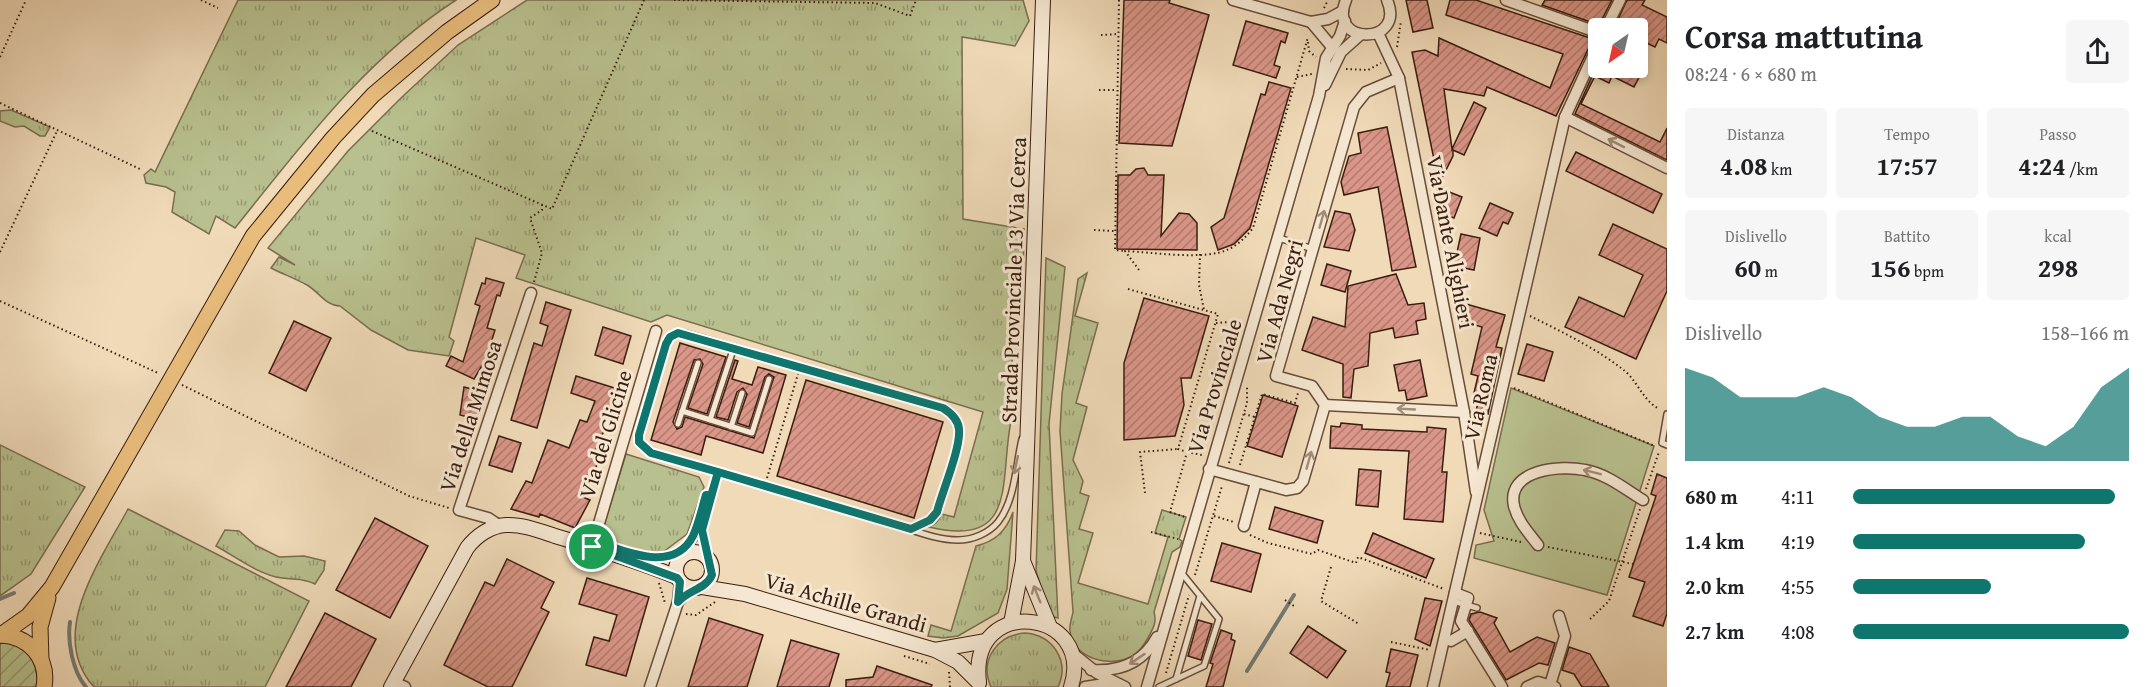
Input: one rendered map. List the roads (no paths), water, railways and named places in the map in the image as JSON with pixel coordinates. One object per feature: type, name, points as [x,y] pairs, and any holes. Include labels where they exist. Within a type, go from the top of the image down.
[{"type":"main road","points":[[1,635],[28,616],[52,587],[253,236],[333,138],[373,95],[447,32],[492,0]]},
{"type":"main road","points":[[47,684],[41,661],[40,623],[52,587]]},
{"type":"main road","points":[[1,635],[24,641],[41,661]]},
{"type":"street","name":"Strada Provinciale 13 Via Cerca","points":[[1011,623],[1023,561],[1044,0]]},
{"type":"street","points":[[1233,0],[1310,27],[1332,47]]},
{"type":"street","points":[[1310,27],[1344,11],[1351,30],[1360,35],[1378,33],[1389,19],[1387,0]]},
{"type":"street","points":[[1506,0],[1588,29]]},
{"type":"street","points":[[1611,18],[1620,0]]},
{"type":"street","name":"Via Provinciale","points":[[1147,687],[1279,238],[1319,96],[1326,58],[1344,11]]},
{"type":"street","name":"Via Dante Alighieri","points":[[1378,33],[1399,78],[1464,412],[1477,497]]},
{"type":"street","name":"Via Provinciale","points":[[1319,96],[1341,52],[1360,35]]},
{"type":"street","name":"Via Roma","points":[[1433,687],[1565,117],[1588,68]]},
{"type":"street","name":"Via Ada Negri","points":[[1325,405],[1312,386],[1276,376],[1354,107],[1366,92],[1399,78]]},
{"type":"street","points":[[1565,117],[1667,168]]},
{"type":"street","name":"Via della Mimosa","points":[[500,526],[488,518],[459,510],[531,293]]},
{"type":"street","name":"Via del Glicine","points":[[592,547],[656,332]]},
{"type":"street","points":[[1211,463],[1231,475],[1289,490],[1297,488],[1303,481],[1325,405],[1464,412]]},
{"type":"street","points":[[1538,545],[1520,522],[1513,503],[1520,482],[1532,474],[1546,470],[1584,469],[1602,474],[1643,500]]},
{"type":"street","points":[[1244,525],[1256,482]]},
{"type":"street","points":[[396,685],[467,548],[480,535],[500,526],[529,528],[592,547],[644,564],[699,588],[745,594]]},
{"type":"street","points":[[644,564],[695,552],[711,563],[732,587],[745,594]]},
{"type":"street","points":[[650,687],[677,606],[679,580],[676,569],[681,557]]},
{"type":"street","name":"Strada Provinciale 13 Via Cerca","points":[[1023,561],[1050,627],[1063,638],[1071,652]]},
{"type":"street","points":[[677,606],[686,593],[699,588],[711,578],[711,563]]},
{"type":"street","name":"Via Achille Grandi","points":[[745,594],[935,650],[958,662],[978,682]]},
{"type":"street","points":[[1454,597],[1468,598],[1461,621],[1502,687]]},
{"type":"street","points":[[1527,687],[1538,682],[1552,686],[1565,636],[1559,616]]},
{"type":"street","points":[[1091,670],[1112,670],[1142,657],[1153,644],[1166,620]]},
{"type":"street","points":[[978,682],[980,654],[986,641],[997,630],[1011,623],[1031,621],[1050,627]]},
{"type":"street","points":[[1451,641],[1468,631]]},
{"type":"street","name":"Via Achille Grandi","points":[[935,650],[986,641]]},
{"type":"street","points":[[1071,652],[1091,670],[1112,683],[1125,687]]},
{"type":"street","points":[[1071,652],[1074,672],[1071,687]]},
{"type":"street","points":[[1085,687],[1112,683]]},
{"type":"lane","points":[[1279,238],[1313,249]]},
{"type":"lane","points":[[911,529],[930,520],[937,512],[958,442],[959,430],[952,413],[943,408],[686,333],[678,333],[670,337],[639,435],[639,442],[651,453],[718,472],[765,486],[911,529],[942,538],[968,539],[982,534],[999,521],[1011,489],[1029,408]]},
{"type":"lane","points":[[710,420],[734,347]]},
{"type":"lane","points":[[678,424],[698,363]]},
{"type":"lane","points":[[682,411],[752,433],[769,379]]},
{"type":"lane","points":[[731,427],[742,393]]},
{"type":"lane","points":[[1667,414],[1662,442],[1667,445]]},
{"type":"lane","points":[[681,557],[697,536],[718,472]]},
{"type":"lane","points":[[703,521],[703,539],[711,563]]},
{"type":"lane","points":[[1161,686],[1204,666],[1219,619],[1180,570]]},
{"type":"lane","points":[[1176,679],[1200,596]]},
{"type":"lane","points":[[1466,605],[1477,608]]},
{"type":"waterway","points":[[0,599],[14,593]]},
{"type":"waterway","points":[[1247,671],[1294,595]]},
{"type":"waterway","points":[[70,622],[69,638],[72,656],[81,681],[86,687]]}]
